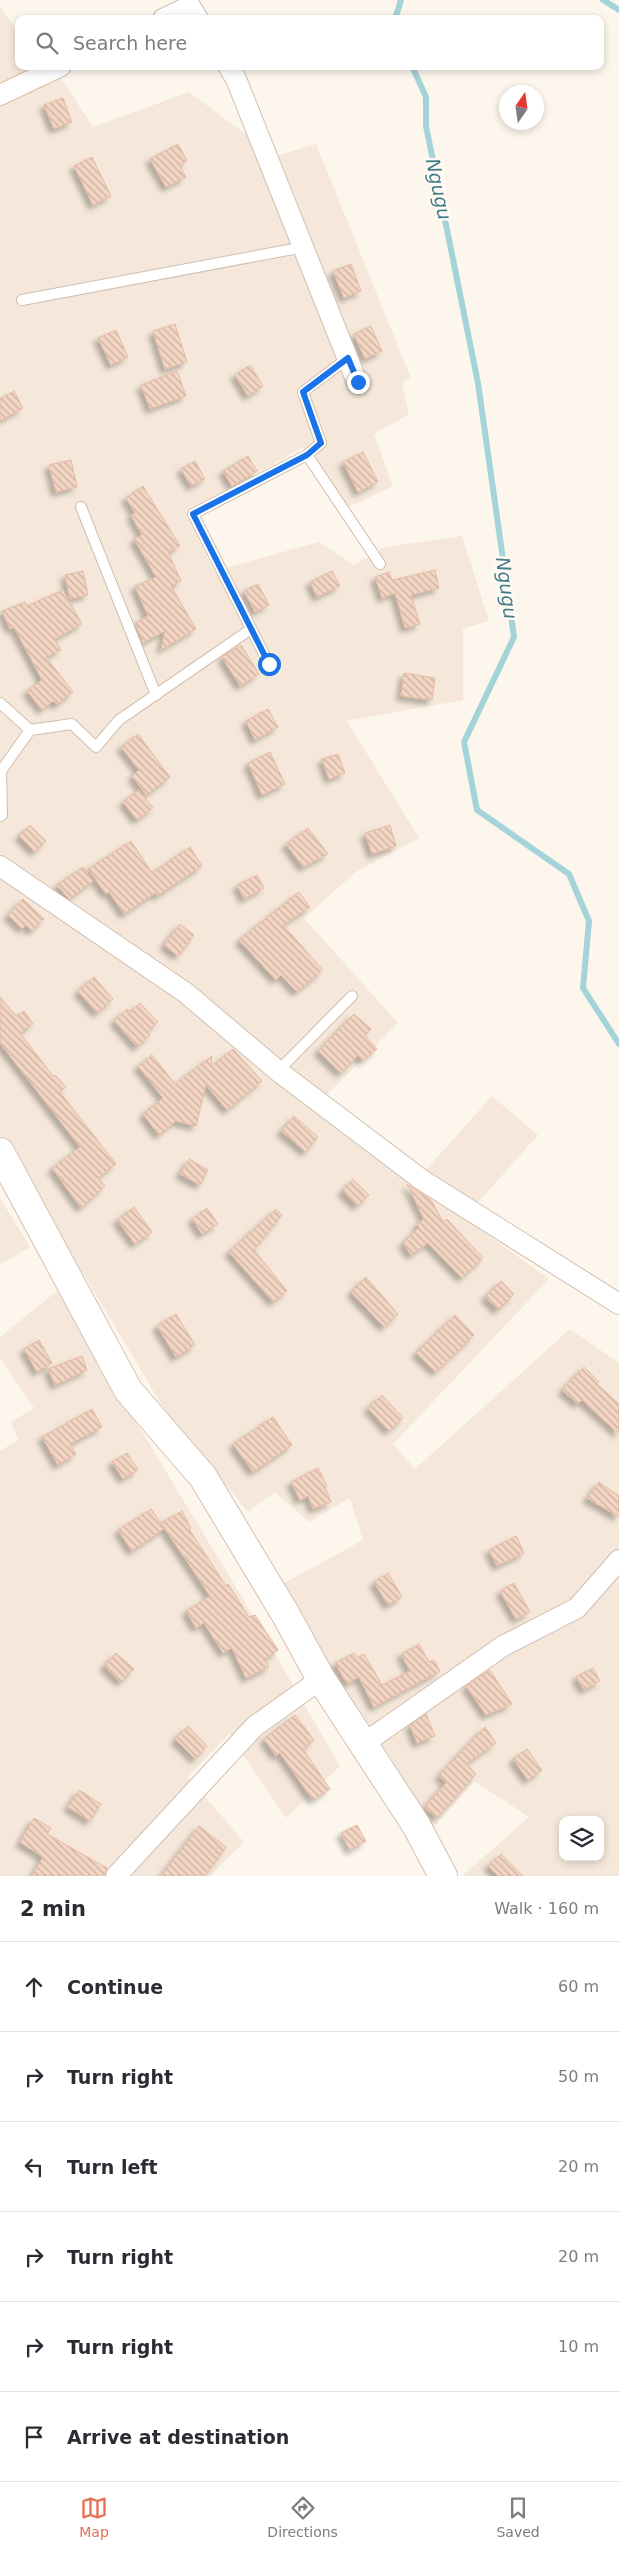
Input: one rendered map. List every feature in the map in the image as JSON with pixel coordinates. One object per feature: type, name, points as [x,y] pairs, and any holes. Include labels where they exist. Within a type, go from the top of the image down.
[{"type":"main road","points":[[2,1159],[128,1390],[203,1477],[286,1615],[321,1679],[416,1825],[443,1876]]},
{"type":"street","points":[[171,15],[190,6],[196,15]]},
{"type":"street","points":[[0,95],[53,70]]},
{"type":"street","points":[[230,70],[236,79],[358,382]]},
{"type":"street","points":[[0,866],[186,993],[278,1071],[422,1180],[619,1304]]},
{"type":"street","points":[[363,1744],[503,1646],[576,1608],[619,1560]]},
{"type":"street","points":[[116,1876],[255,1726],[321,1679]]},
{"type":"lane","points":[[22,300],[304,247]]},
{"type":"lane","points":[[269,664],[193,514],[307,455],[321,443],[303,392],[348,358]]},
{"type":"lane","points":[[307,455],[380,564]]},
{"type":"lane","points":[[81,507],[156,695]]},
{"type":"lane","points":[[0,816],[2,815],[1,771],[30,730],[72,724],[96,747],[119,720],[251,629]]},
{"type":"lane","points":[[0,703],[30,730]]},
{"type":"lane","points":[[278,1071],[352,996]]},
{"type":"shaded area","points":[[0,6],[15,29],[15,70],[56,70],[93,127],[189,92],[275,156],[316,144],[411,378],[402,382],[409,414],[374,434],[393,486],[345,509],[303,447],[186,515],[214,571],[319,542],[354,565],[385,547],[462,536],[489,621],[463,629],[463,700],[347,721],[419,838],[356,872],[304,918],[398,1023],[315,1107],[415,1182],[492,1096],[538,1135],[464,1218],[549,1279],[393,1444],[415,1469],[570,1329],[619,1363],[619,1876],[462,1876],[529,1817],[474,1781],[429,1832],[275,1588],[363,1540],[350,1498],[309,1522],[275,1492],[248,1512],[167,1414],[0,1134]]},
{"type":"shaded area","points":[[0,1198],[30,1247],[0,1265]]},
{"type":"shaded area","points":[[57,1291],[243,1599],[340,1766],[286,1818],[229,1734],[188,1777],[244,1842],[210,1876],[0,1876],[0,1451],[18,1440],[11,1422],[34,1408],[0,1358],[0,1337]]},
{"type":"building","points":[[63,98],[72,122],[54,129],[44,105]]},
{"type":"building","points":[[178,144],[187,161],[179,165],[186,177],[166,187],[150,159]]},
{"type":"building","points":[[92,157],[111,196],[93,205],[74,166]]},
{"type":"building","points":[[351,264],[361,291],[344,298],[333,271]]},
{"type":"building","points":[[175,324],[187,362],[165,369],[153,331]]},
{"type":"building","points":[[371,326],[382,351],[365,359],[354,334]]},
{"type":"building","points":[[116,330],[128,357],[111,365],[98,338]]},
{"type":"building","points":[[250,365],[263,386],[248,396],[235,375]]},
{"type":"building","points":[[177,371],[186,396],[150,409],[141,385]]},
{"type":"building","points":[[14,391],[23,408],[0,421],[0,399]]},
{"type":"building","points":[[363,452],[378,482],[358,492],[343,462]]},
{"type":"building","points":[[248,456],[257,471],[232,486],[223,471]]},
{"type":"building","points":[[71,460],[77,487],[56,492],[49,465]]},
{"type":"building","points":[[195,461],[205,479],[191,486],[181,469]]},
{"type":"building","points":[[143,486],[180,546],[168,552],[181,581],[171,586],[196,629],[161,650],[165,631],[143,643],[135,623],[148,616],[135,586],[156,577],[134,539],[142,535],[131,515],[135,513],[126,498]]},
{"type":"building","points":[[435,570],[439,588],[411,595],[420,624],[405,628],[395,593],[382,598],[375,577],[389,572],[392,580]]},
{"type":"building","points":[[83,571],[88,595],[70,599],[65,575]]},
{"type":"building","points":[[332,571],[340,586],[317,597],[310,582]]},
{"type":"building","points":[[258,584],[269,605],[255,612],[244,591]]},
{"type":"building","points":[[63,590],[82,624],[55,639],[61,650],[46,657],[73,692],[57,705],[53,701],[42,710],[27,691],[42,680],[14,627],[10,629],[2,611],[25,602],[27,606]]},
{"type":"building","points":[[241,645],[259,674],[240,686],[222,657]]},
{"type":"building","points":[[404,673],[435,678],[432,700],[401,696]]},
{"type":"building","points":[[268,709],[278,727],[255,740],[246,721]]},
{"type":"building","points":[[138,734],[170,777],[146,795],[132,776],[139,770],[121,747]]},
{"type":"building","points":[[270,752],[285,784],[262,795],[248,763]]},
{"type":"building","points":[[338,754],[345,773],[329,779],[322,759]]},
{"type":"building","points":[[139,790],[153,808],[137,820],[123,802]]},
{"type":"building","points":[[30,825],[46,841],[35,852],[19,836]]},
{"type":"building","points":[[390,825],[396,846],[372,854],[365,833]]},
{"type":"building","points":[[308,828],[328,854],[303,867],[286,844]]},
{"type":"building","points":[[131,841],[152,873],[190,847],[202,866],[157,896],[155,893],[124,914],[109,892],[106,894],[88,869]]},
{"type":"building","points":[[83,867],[93,881],[69,899],[57,885]]},
{"type":"building","points":[[257,875],[264,888],[244,899],[237,885]]},
{"type":"building","points":[[299,892],[310,907],[283,925],[323,970],[297,992],[281,975],[276,980],[239,940]]},
{"type":"building","points":[[23,899],[44,919],[32,931],[26,925],[22,929],[8,915]]},
{"type":"building","points":[[180,924],[194,935],[178,956],[164,945]]},
{"type":"building","points":[[94,977],[113,999],[97,1013],[78,991]]},
{"type":"building","points":[[0,997],[16,1016],[24,1011],[33,1024],[20,1033],[53,1076],[55,1075],[66,1087],[60,1092],[116,1164],[98,1178],[105,1186],[81,1208],[52,1168],[80,1147],[0,1043]]},
{"type":"building","points":[[140,1003],[158,1022],[147,1032],[150,1035],[137,1047],[114,1021],[127,1009],[130,1012]]},
{"type":"building","points":[[354,1014],[371,1029],[365,1036],[377,1049],[363,1061],[358,1055],[341,1073],[318,1051]]},
{"type":"building","points":[[233,1049],[262,1081],[227,1110],[206,1085],[196,1126],[176,1121],[159,1135],[143,1114],[163,1098],[138,1066],[152,1055],[175,1084],[212,1056],[211,1062],[213,1065]]},
{"type":"building","points":[[294,1116],[318,1137],[306,1152],[281,1131]]},
{"type":"building","points":[[189,1159],[208,1170],[200,1185],[180,1174]]},
{"type":"building","points":[[353,1179],[369,1195],[357,1206],[342,1191]]},
{"type":"building","points":[[407,1184],[431,1200],[443,1222],[447,1219],[483,1258],[462,1278],[428,1243],[411,1255],[403,1243],[419,1227],[417,1224],[424,1219]]},
{"type":"building","points":[[134,1207],[152,1232],[135,1244],[117,1220]]},
{"type":"building","points":[[207,1208],[218,1224],[202,1234],[192,1219]]},
{"type":"building","points":[[276,1209],[282,1215],[254,1250],[287,1291],[273,1302],[229,1252]]},
{"type":"building","points":[[366,1277],[398,1314],[384,1327],[351,1292]]},
{"type":"building","points":[[501,1281],[514,1294],[498,1310],[485,1297]]},
{"type":"building","points":[[176,1314],[195,1345],[176,1357],[157,1326]]},
{"type":"building","points":[[455,1315],[474,1335],[436,1372],[416,1353]]},
{"type":"building","points":[[39,1340],[52,1363],[37,1372],[24,1349]]},
{"type":"building","points":[[82,1356],[87,1370],[55,1385],[48,1369]]},
{"type":"building","points":[[584,1367],[599,1382],[597,1384],[619,1404],[619,1434],[582,1400],[578,1404],[562,1390]]},
{"type":"building","points":[[382,1395],[403,1418],[389,1431],[368,1408]]},
{"type":"building","points":[[92,1409],[102,1427],[70,1444],[76,1454],[58,1465],[42,1437]]},
{"type":"building","points":[[273,1417],[292,1445],[253,1472],[233,1444]]},
{"type":"building","points":[[127,1453],[138,1470],[123,1479],[112,1462]]},
{"type":"building","points":[[318,1468],[327,1486],[325,1487],[331,1502],[313,1509],[308,1496],[300,1500],[291,1482]]},
{"type":"building","points":[[599,1482],[619,1496],[619,1517],[587,1498]]},
{"type":"building","points":[[151,1509],[165,1528],[132,1551],[118,1530]]},
{"type":"building","points":[[182,1511],[191,1528],[189,1529],[226,1586],[228,1584],[249,1617],[255,1615],[278,1650],[265,1659],[269,1667],[246,1678],[232,1648],[223,1653],[204,1623],[196,1628],[186,1611],[210,1596],[161,1523]]},
{"type":"building","points":[[516,1536],[524,1553],[497,1566],[489,1550]]},
{"type":"building","points":[[388,1573],[402,1597],[388,1605],[374,1582]]},
{"type":"building","points":[[514,1583],[530,1612],[516,1619],[500,1591]]},
{"type":"building","points":[[419,1644],[429,1662],[434,1660],[440,1671],[374,1707],[359,1677],[347,1684],[335,1663],[354,1653],[357,1658],[364,1654],[382,1685],[410,1671],[401,1654]]},
{"type":"building","points":[[116,1653],[134,1669],[121,1682],[104,1666]]},
{"type":"building","points":[[593,1668],[600,1681],[584,1690],[576,1677]]},
{"type":"building","points":[[490,1670],[512,1704],[486,1715],[466,1686]]},
{"type":"building","points":[[426,1714],[435,1736],[417,1743],[410,1725]]},
{"type":"building","points":[[295,1715],[314,1740],[303,1749],[330,1789],[313,1800],[280,1753],[276,1756],[264,1739]]},
{"type":"building","points":[[188,1726],[207,1746],[195,1759],[175,1739]]},
{"type":"building","points":[[485,1727],[496,1743],[466,1764],[476,1774],[437,1818],[424,1807],[446,1783],[439,1775]]},
{"type":"building","points":[[527,1749],[542,1770],[528,1780],[513,1759]]},
{"type":"building","points":[[79,1790],[101,1804],[90,1821],[68,1807]]},
{"type":"building","points":[[34,1818],[51,1828],[47,1834],[107,1868],[104,1876],[32,1876],[43,1857],[20,1842]]},
{"type":"building","points":[[357,1825],[366,1841],[350,1850],[341,1833]]},
{"type":"building","points":[[199,1826],[226,1847],[205,1876],[161,1876]]},
{"type":"building","points":[[501,1854],[523,1876],[498,1876],[488,1866]]},
{"type":"waterway","name":"Ngugu","points":[[396,15],[401,0]]},
{"type":"waterway","points":[[603,0],[619,10]]},
{"type":"waterway","name":"Ngugu","points":[[414,70],[426,97],[426,126],[478,383],[514,637],[464,742],[477,810],[569,874],[589,921],[583,988],[619,1044]]},
{"type":"route","points":[[269,664],[193,514],[307,455],[321,443],[303,392],[348,358],[358,382]]}]
